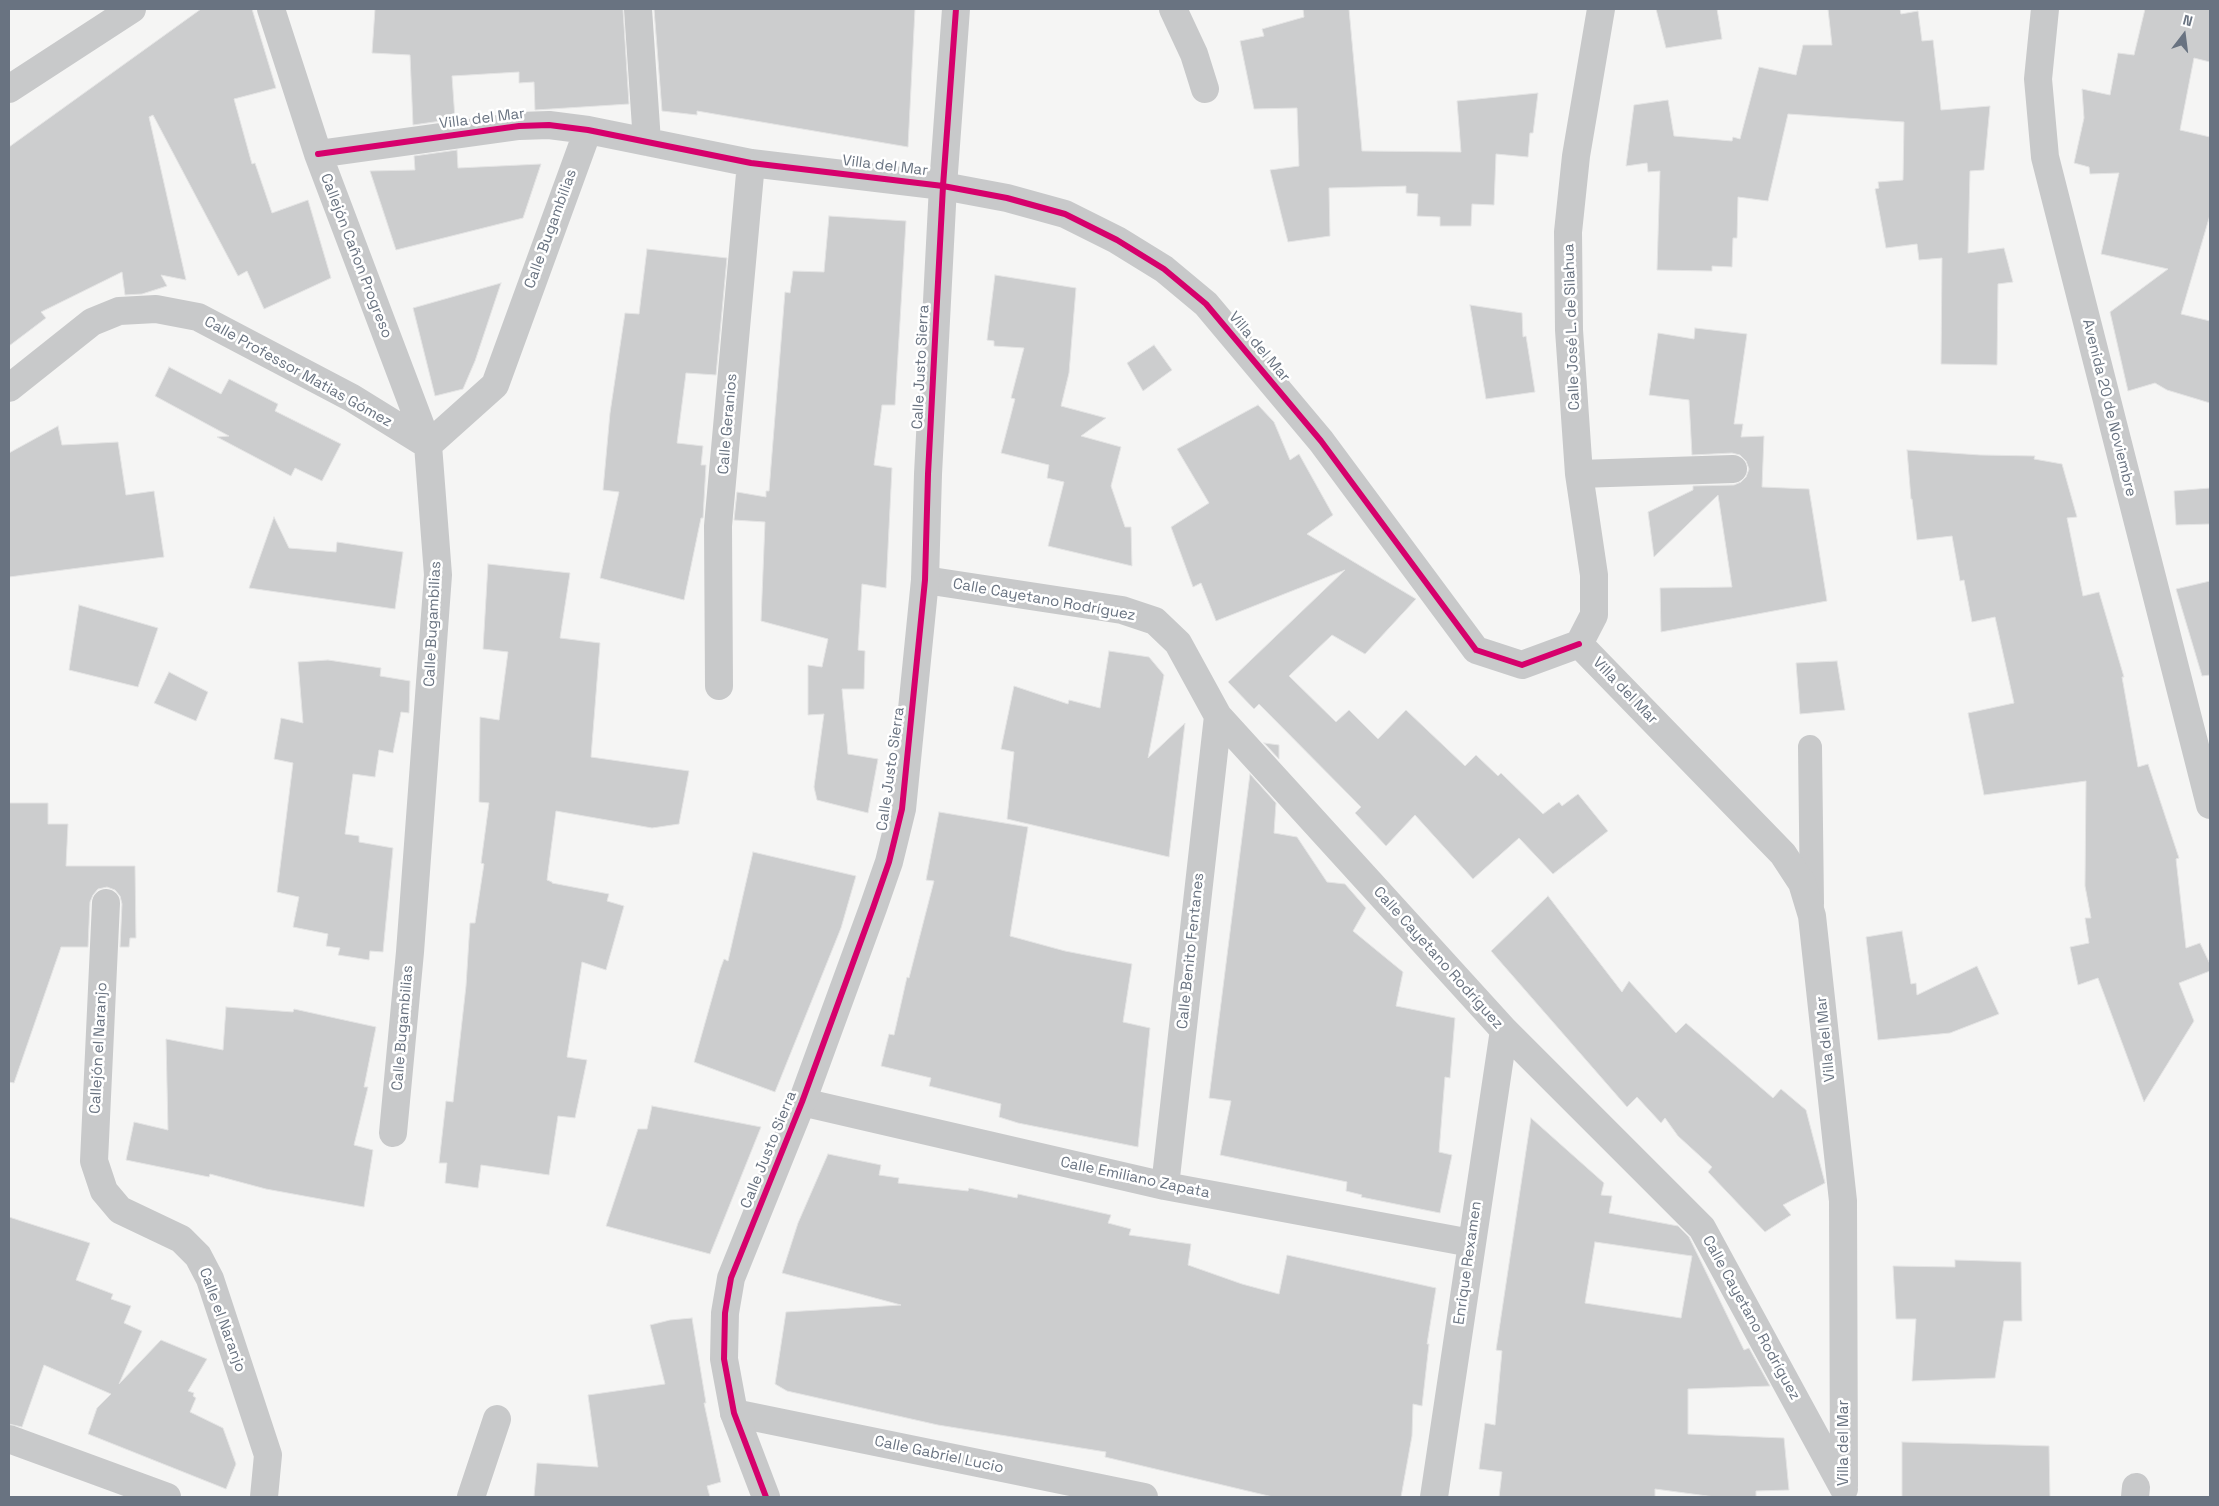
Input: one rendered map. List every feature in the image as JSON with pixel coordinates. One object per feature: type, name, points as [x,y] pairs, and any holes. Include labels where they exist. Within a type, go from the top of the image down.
[{"type":"street","points":[[9,89],[132,9]]},
{"type":"street","name":"Callejón Cañon Progreso","points":[[271,9],[318,154],[428,445]]},
{"type":"street","points":[[638,9],[647,142]]},
{"type":"street","name":"Calle Justo Sierra","points":[[766,1497],[734,1413],[724,1358],[725,1313],[731,1278],[802,1102],[873,908],[902,808],[925,580],[928,474],[943,186],[956,9]]},
{"type":"street","points":[[1172,9],[1194,54],[1205,89]]},
{"type":"street","name":"Calle José L. de Silahua","points":[[1579,644],[1594,616],[1594,575],[1579,474],[1569,330],[1568,232],[1576,156],[1601,9]]},
{"type":"street","name":"Avenida 20 de Noviembre","points":[[2045,9],[2038,79],[2045,158],[2210,804]]},
{"type":"street","name":"Villa del Mar","points":[[318,154],[519,126],[549,124],[588,130],[751,163],[943,186],[1007,198],[1065,214],[1118,240],[1164,269],[1206,304],[1321,441],[1476,650],[1522,665],[1579,644],[1783,854],[1802,883],[1812,916],[1843,1201],[1844,1493]]},
{"type":"street","name":"Calle Bugambilias","points":[[393,1133],[410,952],[438,575],[428,445],[494,385],[588,130]]},
{"type":"street","name":"Calle Geranios","points":[[719,686],[718,526],[751,163]]},
{"type":"street","name":"Calle Professor Matias Gómez","points":[[9,388],[92,322],[119,311],[156,309],[198,317],[352,398],[428,445]]},
{"type":"street","points":[[1579,474],[1733,469]]},
{"type":"street","name":"Calle Cayetano Rodríguez","points":[[925,580],[1122,610],[1155,621],[1178,643],[1218,716],[1504,1030],[1702,1228],[1844,1493]]},
{"type":"street","name":"Calle Benito Fentanes","points":[[1164,1186],[1218,716]]},
{"type":"street","name":"Callejón el Naranjo","points":[[104,1191],[94,1161],[106,903]]},
{"type":"street","name":"Enrique Rexamen","points":[[1434,1497],[1504,1030]]},
{"type":"street","name":"Calle Emiliano Zapata","points":[[802,1102],[1164,1186],[1471,1242]]},
{"type":"street","name":"Calle el Naranjo","points":[[104,1191],[120,1210],[181,1240],[198,1256],[210,1279],[268,1455],[264,1497]]},
{"type":"street","name":"Calle Gabriel Lucio","points":[[734,1413],[1144,1497]]},
{"type":"street","points":[[471,1497],[496,1419]]},
{"type":"street","points":[[9,1439],[167,1497]]},
{"type":"lane","points":[[1810,747],[1812,916]]},
{"type":"building","points":[[201,9],[252,9],[276,88],[234,99],[252,164],[255,163],[272,213],[308,200],[331,278],[264,309],[247,271],[238,276],[153,115],[149,117],[186,280],[161,275],[167,286],[142,294],[125,295],[122,272],[41,312],[46,318],[9,346],[9,147]]},
{"type":"building","points":[[375,9],[623,9],[629,104],[535,110],[534,82],[519,83],[519,72],[452,76],[455,119],[413,125],[410,55],[372,53]]},
{"type":"building","points":[[654,9],[915,9],[908,147],[697,111],[697,115],[662,111]]},
{"type":"building","points":[[1303,9],[1349,9],[1362,151],[1461,152],[1457,101],[1538,93],[1533,133],[1530,133],[1528,157],[1496,154],[1494,205],[1472,204],[1471,226],[1440,226],[1440,217],[1417,216],[1418,194],[1406,193],[1406,186],[1329,188],[1330,236],[1288,242],[1270,170],[1299,166],[1297,108],[1254,109],[1240,41],[1264,36],[1262,29],[1304,17]]},
{"type":"building","points":[[1656,9],[1717,9],[1722,39],[1666,48]]},
{"type":"building","points":[[1828,9],[1900,9],[1901,14],[1918,11],[1922,41],[1933,40],[1941,110],[1990,106],[1984,170],[1970,171],[1968,253],[2004,248],[2013,282],[1998,284],[1997,365],[1941,364],[1942,258],[1919,260],[1917,244],[1886,248],[1875,189],[1879,188],[1878,182],[1903,180],[1904,122],[1788,114],[1768,201],[1738,197],[1737,238],[1733,238],[1732,267],[1712,266],[1712,271],[1657,270],[1660,171],[1648,172],[1647,163],[1626,166],[1634,105],[1668,100],[1674,136],[1732,141],[1733,137],[1740,139],[1759,67],[1796,75],[1803,45],[1832,45]]},
{"type":"building","points":[[2145,9],[2210,9],[2210,62],[2194,58],[2180,130],[2210,137],[2210,215],[2181,314],[2210,321],[2210,403],[2167,390],[2155,383],[2128,391],[2110,312],[2168,269],[2101,254],[2119,173],[2090,174],[2089,167],[2074,163],[2084,118],[2082,89],[2110,95],[2118,53],[2134,55]]},
{"type":"building","points":[[457,150],[458,168],[541,164],[523,218],[396,250],[370,171],[415,170],[414,156]]},
{"type":"building","points":[[829,216],[906,221],[895,405],[882,405],[874,465],[892,468],[886,588],[862,584],[858,650],[865,651],[864,689],[842,689],[848,754],[878,759],[868,813],[817,800],[814,787],[824,714],[808,715],[808,665],[822,667],[828,639],[761,621],[765,522],[734,520],[737,492],[766,497],[766,491],[769,491],[785,292],[790,293],[793,271],[824,272]]},
{"type":"building","points":[[647,249],[727,258],[716,375],[686,373],[677,443],[703,446],[701,465],[706,465],[703,518],[701,518],[684,600],[600,578],[619,492],[603,490],[610,413],[625,313],[639,314]]},
{"type":"building","points":[[995,275],[1076,288],[1069,373],[1061,406],[1106,418],[1081,436],[1121,447],[1111,486],[1125,527],[1131,527],[1132,566],[1048,546],[1064,482],[1047,478],[1049,465],[1001,453],[1015,399],[1011,398],[1024,348],[994,346],[994,341],[987,340]]},
{"type":"building","points":[[501,283],[475,361],[463,389],[435,396],[413,308]]},
{"type":"building","points":[[1470,305],[1522,313],[1523,337],[1526,336],[1535,392],[1486,399]]},
{"type":"building","points":[[1695,328],[1747,334],[1734,424],[1743,424],[1741,437],[1764,436],[1762,487],[1809,489],[1827,601],[1661,632],[1660,588],[1732,587],[1718,495],[1654,557],[1648,512],[1693,490],[1693,486],[1734,485],[1746,477],[1749,469],[1746,461],[1740,455],[1732,453],[1692,455],[1689,400],[1649,395],[1658,333],[1694,339]]},
{"type":"building","points":[[1154,345],[1172,370],[1143,391],[1127,363]]},
{"type":"building","points":[[169,367],[221,394],[229,379],[278,404],[275,411],[341,444],[322,481],[295,468],[291,476],[217,437],[229,436],[155,396]]},
{"type":"building","points":[[1258,405],[1274,422],[1290,460],[1299,454],[1333,515],[1307,534],[1416,599],[1365,654],[1332,635],[1289,676],[1336,722],[1349,710],[1378,739],[1406,710],[1465,766],[1476,755],[1498,776],[1501,773],[1543,814],[1559,802],[1562,806],[1578,794],[1608,831],[1553,874],[1519,838],[1473,879],[1415,815],[1386,846],[1355,813],[1361,807],[1259,704],[1254,709],[1228,682],[1345,570],[1216,621],[1201,583],[1193,587],[1171,527],[1209,503],[1177,449]]},
{"type":"building","points":[[58,426],[62,445],[118,442],[126,495],[154,491],[164,557],[9,577],[9,453]]},
{"type":"building","points":[[1907,450],[1980,455],[2035,456],[2034,459],[2062,464],[2077,517],[2067,518],[2083,596],[2099,592],[2124,677],[2122,677],[2138,767],[2148,764],[2179,858],[2176,859],[2186,948],[2200,943],[2210,964],[2210,971],[2179,983],[2194,1021],[2144,1102],[2098,978],[2078,985],[2070,947],[2089,943],[2085,918],[2091,918],[2085,886],[2086,781],[1984,795],[1968,713],[2014,703],[1995,617],[1972,622],[1964,580],[1960,581],[1952,536],[1917,540]]},
{"type":"building","points":[[2210,488],[2210,524],[2176,525],[2174,491]]},
{"type":"building","points":[[274,517],[289,548],[336,552],[337,542],[403,552],[395,609],[249,588]]},
{"type":"building","points":[[488,564],[570,573],[560,638],[600,643],[591,757],[689,771],[679,824],[652,828],[556,811],[547,880],[552,883],[609,894],[607,901],[624,906],[606,970],[582,962],[567,1057],[587,1060],[575,1118],[558,1116],[549,1175],[481,1165],[478,1188],[445,1183],[447,1163],[439,1163],[446,1101],[453,1102],[466,986],[470,923],[475,923],[484,864],[481,863],[489,803],[479,802],[480,717],[499,720],[508,652],[483,649]]},
{"type":"building","points":[[2210,581],[2210,675],[2202,676],[2176,589]]},
{"type":"building","points":[[79,605],[158,628],[138,687],[69,670]]},
{"type":"building","points":[[1109,651],[1149,657],[1164,675],[1148,758],[1185,723],[1169,857],[1007,819],[1014,752],[1001,749],[1014,686],[1068,704],[1069,700],[1100,708]]},
{"type":"building","points":[[328,660],[381,668],[380,676],[410,681],[409,713],[401,712],[393,753],[379,750],[375,777],[353,774],[345,834],[359,836],[359,842],[393,848],[383,952],[370,951],[369,960],[338,955],[340,948],[326,946],[328,934],[293,927],[299,897],[277,892],[293,763],[274,759],[281,718],[303,723],[298,662]]},
{"type":"building","points":[[1837,661],[1845,710],[1800,714],[1796,663]]},
{"type":"building","points":[[169,672],[208,692],[196,721],[154,703]]},
{"type":"building","points":[[1264,743],[1279,745],[1279,759]]},
{"type":"building","points":[[1250,774],[1276,803],[1274,833],[1297,837],[1327,882],[1345,884],[1366,908],[1353,931],[1403,972],[1396,1006],[1455,1018],[1450,1078],[1445,1077],[1439,1152],[1452,1155],[1440,1213],[1361,1197],[1362,1195],[1346,1191],[1347,1182],[1220,1155],[1231,1101],[1209,1098]]},
{"type":"building","points":[[9,803],[48,803],[48,824],[68,824],[66,866],[135,866],[136,938],[130,938],[129,947],[120,947],[122,904],[120,896],[115,890],[107,887],[98,889],[90,902],[88,947],[61,947],[14,1083],[9,1082]]},
{"type":"building","points":[[939,812],[1028,827],[1010,936],[1065,951],[1132,964],[1123,1022],[1150,1028],[1138,1147],[1018,1123],[999,1117],[1001,1104],[929,1086],[931,1078],[881,1066],[889,1034],[894,1035],[907,977],[909,978],[934,881],[926,880]]},
{"type":"building","points":[[753,852],[856,876],[841,928],[775,1092],[694,1062],[720,970],[724,959],[728,961]]},
{"type":"building","points":[[1548,896],[1622,992],[1629,981],[1676,1033],[1686,1023],[1773,1098],[1781,1089],[1806,1110],[1825,1183],[1783,1205],[1791,1215],[1765,1232],[1708,1172],[1712,1167],[1678,1136],[1665,1118],[1661,1123],[1637,1097],[1627,1107],[1491,951]]},
{"type":"building","points":[[1902,931],[1911,984],[1916,983],[1917,995],[1977,966],[1999,1014],[1950,1033],[1878,1040],[1866,937]]},
{"type":"building","points":[[226,1007],[293,1012],[294,1009],[376,1027],[364,1087],[368,1087],[354,1145],[373,1150],[364,1207],[266,1189],[210,1174],[209,1177],[126,1160],[134,1122],[168,1130],[166,1039],[223,1050]]},
{"type":"building","points":[[652,1106],[761,1127],[710,1254],[606,1226],[638,1129],[647,1129]]},
{"type":"building","points":[[1531,1118],[1604,1183],[1601,1195],[1612,1196],[1609,1213],[1678,1226],[1689,1237],[1744,1350],[1749,1348],[1770,1386],[1688,1389],[1688,1434],[1784,1438],[1789,1490],[1756,1491],[1756,1497],[1715,1497],[1655,1489],[1655,1497],[1499,1497],[1502,1472],[1479,1469],[1485,1423],[1495,1425],[1502,1351],[1496,1350]],"holes":[[[1595,1242],[1692,1256],[1681,1318],[1585,1303]]]},
{"type":"building","points":[[828,1154],[881,1165],[879,1175],[899,1178],[898,1183],[968,1191],[969,1188],[1017,1198],[1018,1194],[1111,1215],[1108,1223],[1131,1229],[1129,1235],[1191,1244],[1188,1265],[1242,1284],[1279,1294],[1287,1255],[1436,1288],[1427,1344],[1429,1344],[1422,1406],[1413,1404],[1412,1436],[1401,1497],[1273,1497],[1105,1457],[1106,1452],[938,1425],[787,1391],[775,1384],[786,1312],[901,1305],[782,1273],[798,1223]]},
{"type":"building","points":[[9,1217],[90,1243],[76,1280],[113,1294],[111,1299],[131,1306],[124,1323],[142,1331],[119,1384],[161,1340],[207,1359],[188,1391],[194,1393],[193,1396],[196,1398],[190,1412],[223,1428],[236,1464],[226,1489],[88,1434],[97,1408],[111,1394],[44,1365],[22,1427],[9,1424]]},
{"type":"building","points":[[1955,1260],[2021,1262],[2022,1321],[2004,1321],[1995,1378],[1912,1381],[1916,1319],[1896,1319],[1893,1266],[1955,1267]]},
{"type":"building","points":[[692,1318],[706,1403],[704,1403],[721,1482],[707,1486],[710,1497],[534,1497],[537,1463],[598,1467],[588,1395],[665,1384],[650,1325],[670,1320]]},
{"type":"building","points":[[1902,1442],[2049,1446],[2050,1497],[1902,1497]]},
{"type":"cycle path","points":[[766,1497],[734,1413],[724,1359],[725,1313],[731,1278],[802,1102],[873,908],[889,862],[902,809],[925,580],[928,474],[943,186],[956,9]]},
{"type":"cycle path","points":[[318,154],[519,126],[549,125],[588,130],[751,163],[943,186],[1007,198],[1065,214],[1117,240],[1164,269],[1206,304],[1321,441],[1476,650],[1522,665],[1579,644]]}]
